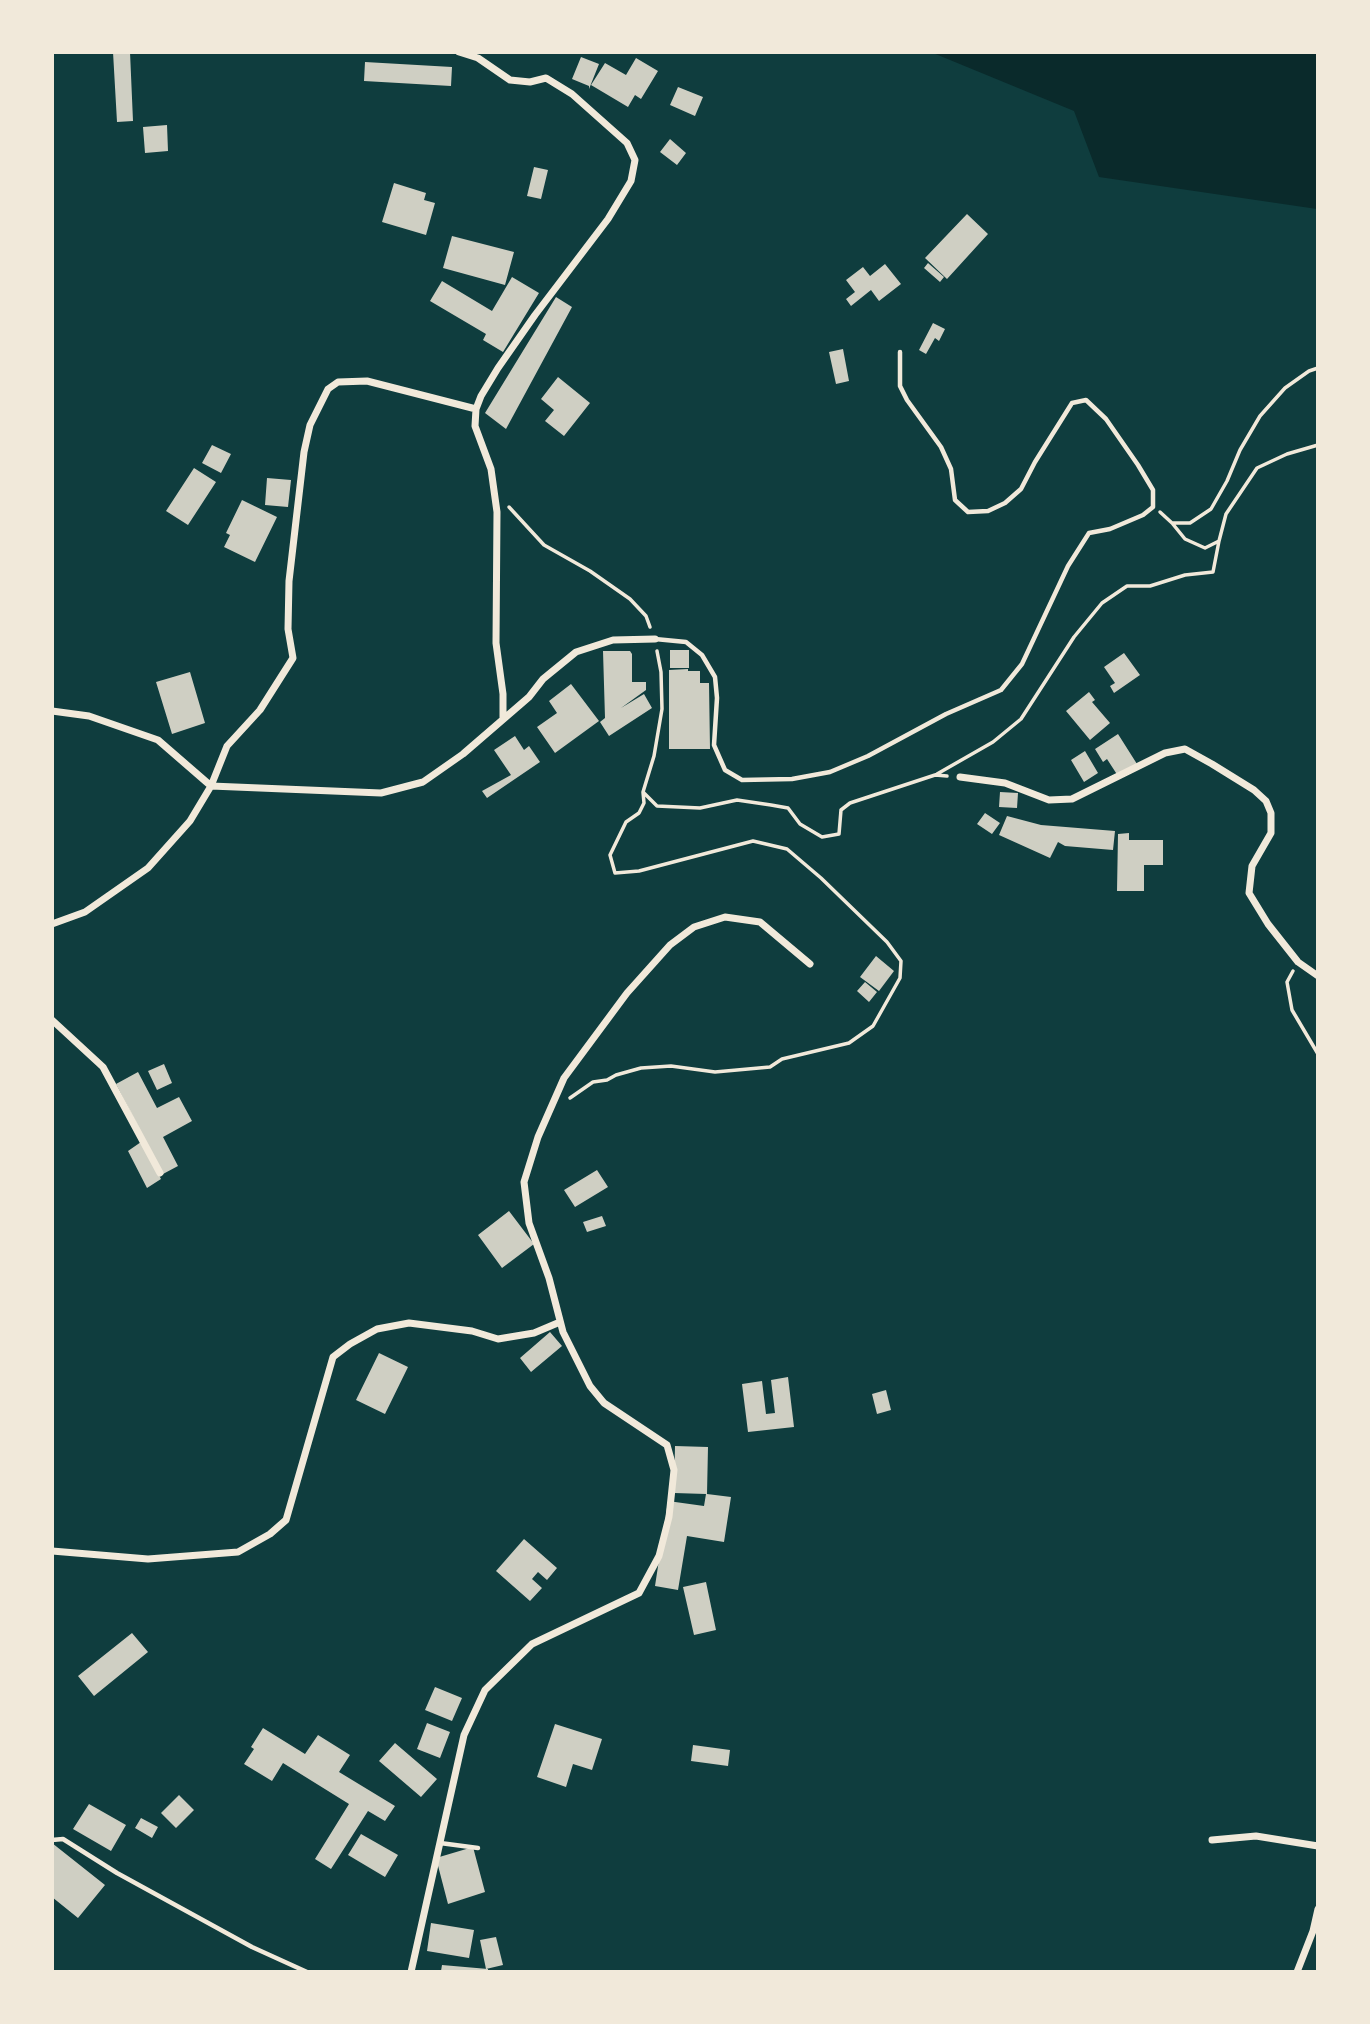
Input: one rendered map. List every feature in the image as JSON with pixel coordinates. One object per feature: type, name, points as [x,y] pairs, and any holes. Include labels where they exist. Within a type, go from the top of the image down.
[{"type":"street","points":[[460,52],[478,58],[510,80],[530,82],[546,78],[572,94],[627,143],[635,160],[631,181],[608,219],[498,368],[476,410],[475,426],[491,469],[497,512],[496,643],[503,694],[503,718]]},
{"type":"street","points":[[52,923],[85,912],[148,868],[190,821],[211,786],[227,746],[260,710],[293,658],[288,629],[289,581],[304,452],[310,425],[328,389],[338,382],[368,381],[476,410]]},
{"type":"street","points":[[52,711],[89,716],[158,740],[211,786],[381,793],[423,782],[463,754],[576,652],[613,640],[655,639]]},
{"type":"street","points":[[960,776],[1005,783],[1049,800],[1072,799],[1165,753],[1185,749],[1266,800],[1271,813],[1271,833],[1252,866],[1249,893],[1268,924],[1298,962],[1318,976]]},
{"type":"street","points":[[411,1972],[464,1735],[485,1690],[532,1644],[639,1593],[659,1556],[669,1517],[674,1470],[667,1446],[604,1403],[590,1386],[563,1332],[549,1278],[529,1223],[524,1182],[545,1120],[564,1078],[627,993],[670,945],[694,927],[725,917],[760,922],[810,964]]},
{"type":"street","points":[[52,1020],[103,1067],[160,1173]]},
{"type":"street","points":[[52,1552],[148,1559],[238,1552],[270,1534],[286,1520],[333,1357],[350,1344],[377,1329],[409,1323],[472,1331],[498,1339],[534,1333],[560,1322]]},
{"type":"street","points":[[1212,1840],[1256,1836],[1318,1846]]},
{"type":"street","points":[[1297,1972],[1313,1931],[1318,1909]]},
{"type":"lane","points":[[655,639],[686,642],[702,655],[715,677],[718,698],[714,745],[725,770],[742,780],[792,779],[830,772],[868,756],[946,714],[1001,690],[1022,664],[1068,566],[1089,533],[1110,529],[1143,515],[1153,506],[1153,490],[1106,419],[1086,400],[1072,403],[1021,489],[1005,503],[988,511],[968,512],[955,500],[951,469],[941,447],[906,400],[900,386],[900,352]]},
{"type":"lane","points":[[52,1840],[63,1839],[117,1873],[252,1947],[307,1972]]},
{"type":"lane","points":[[439,1843],[478,1848]]},
{"type":"path","points":[[1172,523],[1190,523],[1211,509],[1260,416],[1285,388],[1309,371],[1318,369]]},
{"type":"path","points":[[935,775],[993,742],[1021,719],[1074,637],[1102,603],[1127,586],[1150,586],[1185,575],[1213,572],[1226,514],[1257,468],[1287,454],[1318,445]]},
{"type":"path","points":[[495,492],[544,545],[590,571],[630,599],[646,616],[655,639]]},
{"type":"path","points":[[1153,506],[1185,539],[1205,548],[1219,541]]},
{"type":"path","points":[[545,1120],[560,1105],[593,1082],[641,1068],[671,1066],[715,1072],[770,1067],[782,1059],[849,1043],[873,1026],[900,978],[901,961],[887,942],[829,885],[787,849],[753,841],[639,871],[615,873],[610,855],[626,822],[639,813],[644,803],[643,792]]},
{"type":"path","points":[[1298,962],[1287,982],[1292,1010],[1318,1054]]},
{"type":"water","points":[[933,53],[1317,53],[1317,209],[1099,177],[1074,111]]},
{"type":"building","points":[[113,52],[130,52],[133,121],[117,122]]},
{"type":"building","points":[[581,57],[599,64],[589,89],[589,86],[572,79]]},
{"type":"building","points":[[636,58],[658,71],[641,99],[635,95],[628,107],[591,85],[605,63],[626,75]]},
{"type":"building","points":[[365,62],[452,67],[451,86],[364,81]]},
{"type":"building","points":[[678,87],[703,97],[695,116],[670,105]]},
{"type":"building","points":[[167,125],[168,151],[145,153],[143,127]]},
{"type":"building","points":[[670,139],[686,153],[677,165],[660,152]]},
{"type":"building","points":[[534,167],[548,170],[541,199],[527,196]]},
{"type":"building","points":[[394,183],[426,193],[424,200],[435,203],[426,235],[382,222]]},
{"type":"building","points":[[967,214],[988,234],[947,279],[925,258]]},
{"type":"building","points":[[452,236],[514,252],[505,285],[443,268]]},
{"type":"building","points":[[928,263],[944,277],[940,282],[924,268]]},
{"type":"building","points":[[885,264],[901,284],[879,301],[871,290],[851,306],[846,299],[855,292],[846,280],[863,267],[870,276]]},
{"type":"building","points":[[512,277],[539,293],[503,352],[483,340],[486,334],[430,301],[442,281],[492,311]]},
{"type":"building","points":[[556,297],[572,307],[506,429],[485,413]]},
{"type":"building","points":[[933,323],[945,329],[939,341],[935,338],[926,354],[919,350]]},
{"type":"building","points":[[843,349],[849,381],[836,384],[829,352]]},
{"type":"building","points":[[558,377],[590,403],[564,436],[545,421],[554,410],[541,399]]},
{"type":"building","points":[[212,445],[231,454],[221,473],[202,463]]},
{"type":"building","points":[[194,468],[216,482],[188,525],[166,511]]},
{"type":"building","points":[[267,478],[291,480],[288,507],[265,505]]},
{"type":"building","points":[[242,500],[277,517],[255,562],[224,547],[230,535],[226,533]]},
{"type":"building","points":[[670,650],[689,650],[689,668],[670,668]]},
{"type":"building","points":[[603,651],[630,651],[632,682],[646,682],[646,690],[621,708],[644,694],[652,708],[609,736],[600,722],[605,718]]},
{"type":"building","points":[[1124,653],[1140,675],[1114,693],[1110,686],[1115,683],[1104,667]]},
{"type":"building","points":[[669,670],[700,671],[700,683],[709,683],[710,749],[669,749]]},
{"type":"building","points":[[190,672],[205,723],[172,734],[156,682]]},
{"type":"building","points":[[571,684],[599,721],[555,753],[537,727],[557,713],[549,701]]},
{"type":"building","points":[[1089,692],[1095,700],[1092,702],[1110,723],[1090,740],[1066,711]]},
{"type":"building","points":[[1118,734],[1137,764],[1118,776],[1107,759],[1103,762],[1095,749]]},
{"type":"building","points":[[515,736],[524,750],[529,746],[540,762],[487,798],[482,791],[511,775],[494,750]]},
{"type":"building","points":[[1085,751],[1098,773],[1084,782],[1071,760]]},
{"type":"building","points":[[1000,792],[1018,793],[1017,808],[999,807]]},
{"type":"building","points":[[985,813],[1000,823],[992,834],[977,824]]},
{"type":"building","points":[[1007,816],[1041,825],[1115,831],[1113,850],[1065,846],[1058,842],[1050,858],[999,835]]},
{"type":"building","points":[[1129,833],[1129,840],[1163,840],[1163,865],[1144,865],[1144,891],[1117,891],[1118,834]]},
{"type":"building","points":[[876,956],[894,971],[879,991],[860,977]]},
{"type":"building","points":[[865,982],[877,992],[869,1002],[857,991]]},
{"type":"building","points":[[164,1064],[172,1083],[157,1090],[148,1071]]},
{"type":"building","points":[[138,1072],[157,1108],[179,1097],[192,1121],[163,1137],[178,1166],[163,1174],[116,1084]]},
{"type":"building","points":[[141,1142],[161,1179],[147,1188],[128,1151]]},
{"type":"building","points":[[597,1170],[608,1187],[575,1207],[564,1190]]},
{"type":"building","points":[[509,1211],[534,1244],[502,1268],[478,1235]]},
{"type":"building","points":[[602,1216],[606,1226],[587,1232],[583,1222]]},
{"type":"building","points":[[550,1332],[562,1346],[531,1372],[520,1358]]},
{"type":"building","points":[[379,1353],[408,1367],[385,1414],[356,1400]]},
{"type":"building","points":[[788,1377],[794,1427],[748,1432],[742,1384],[762,1381],[766,1414],[775,1413],[771,1380]]},
{"type":"building","points":[[886,1390],[891,1410],[877,1414],[872,1394]]},
{"type":"building","points":[[675,1446],[708,1447],[707,1494],[731,1497],[724,1542],[687,1536],[678,1590],[655,1586],[668,1501],[704,1506],[706,1494],[674,1493]]},
{"type":"building","points":[[524,1539],[557,1568],[547,1580],[538,1572],[532,1579],[542,1588],[530,1601],[496,1571]]},
{"type":"building","points":[[706,1582],[716,1630],[694,1635],[683,1587]]},
{"type":"building","points":[[132,1633],[148,1652],[94,1696],[78,1676]]},
{"type":"building","points":[[435,1687],[462,1698],[452,1721],[425,1710]]},
{"type":"building","points":[[427,1723],[450,1732],[440,1758],[417,1749]]},
{"type":"building","points":[[555,1724],[602,1739],[592,1770],[573,1764],[566,1787],[537,1777]]},
{"type":"building","points":[[263,1728],[305,1754],[318,1735],[350,1755],[339,1772],[395,1806],[385,1821],[368,1811],[331,1869],[315,1859],[349,1804],[283,1763],[272,1781],[244,1764]]},
{"type":"building","points":[[395,1743],[437,1779],[421,1797],[379,1761]]},
{"type":"building","points":[[693,1745],[730,1750],[728,1766],[691,1761]]},
{"type":"building","points":[[179,1795],[194,1810],[176,1828],[161,1813]]},
{"type":"building","points":[[89,1804],[126,1825],[111,1851],[73,1829]]},
{"type":"building","points":[[141,1818],[158,1827],[152,1838],[135,1828]]},
{"type":"building","points":[[361,1834],[398,1855],[385,1877],[348,1855]]},
{"type":"building","points":[[52,1843],[105,1885],[78,1918],[52,1897]]},
{"type":"building","points":[[473,1847],[485,1892],[448,1904],[436,1858]]},
{"type":"building","points":[[431,1923],[474,1930],[469,1958],[427,1951]]},
{"type":"building","points":[[496,1937],[503,1965],[486,1969],[480,1940]]},
{"type":"building","points":[[442,1965],[488,1969],[488,1971],[441,1971]]}]
